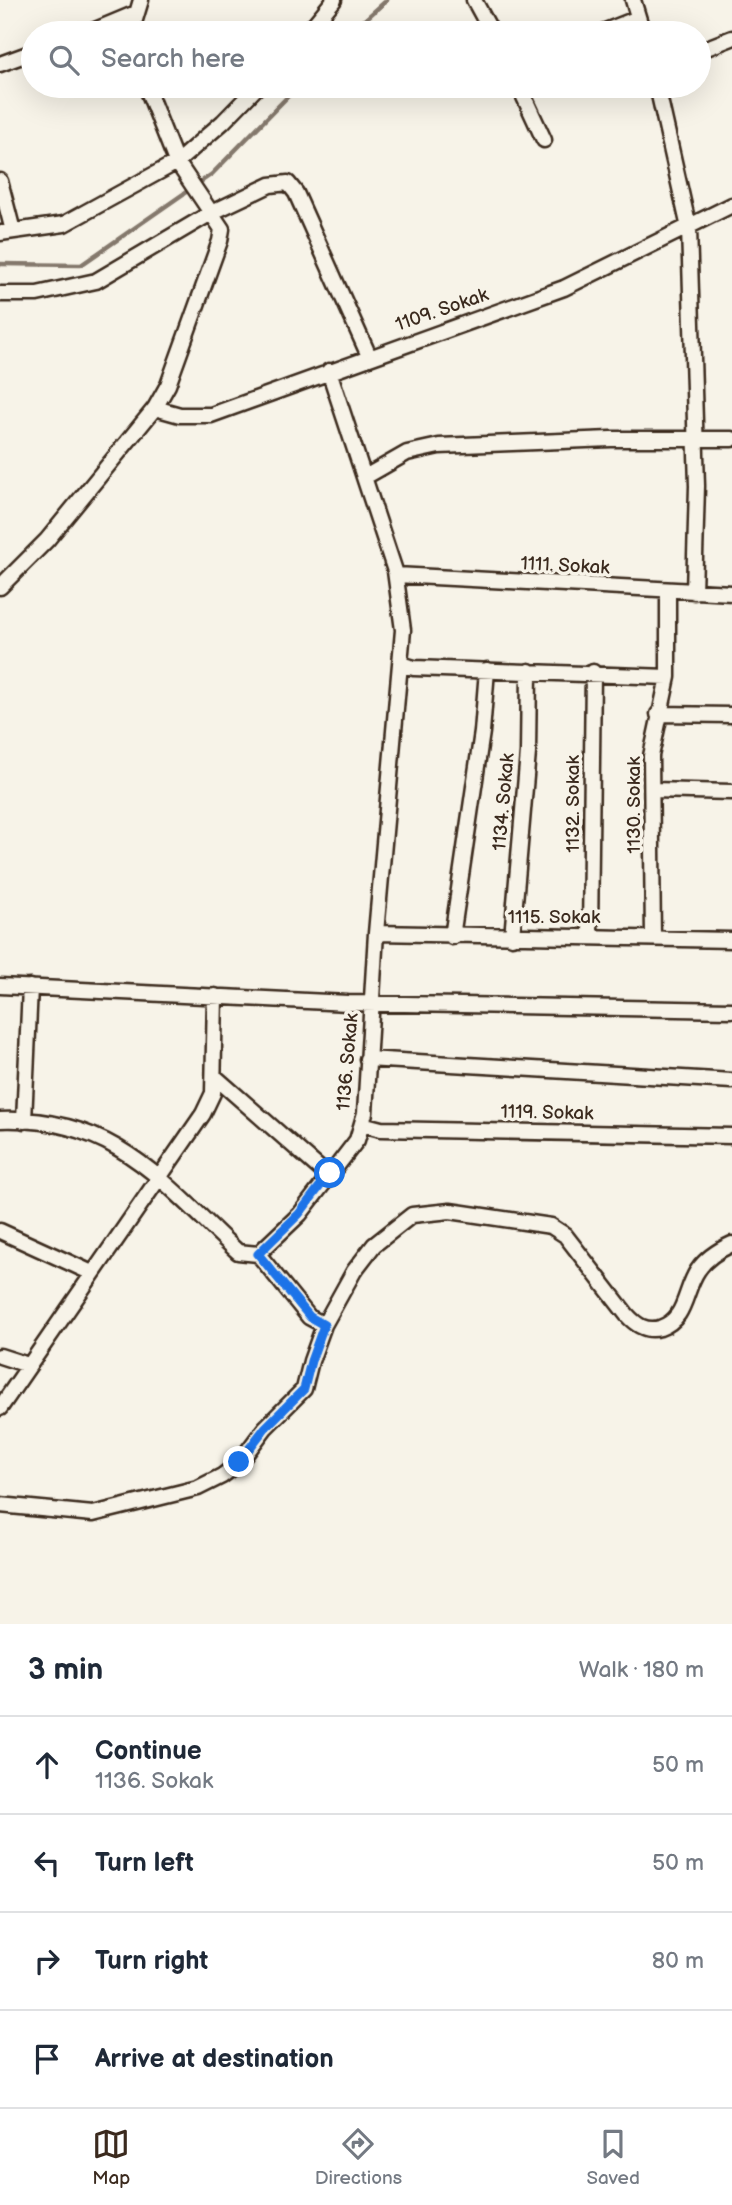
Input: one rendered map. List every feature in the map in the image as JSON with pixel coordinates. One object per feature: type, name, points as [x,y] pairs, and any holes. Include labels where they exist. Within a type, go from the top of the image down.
[{"type":"street","points":[[317,21],[334,0]]},
{"type":"street","points":[[474,0],[485,21]]},
{"type":"street","points":[[633,0],[639,21]]},
{"type":"street","points":[[112,21],[139,7]]},
{"type":"street","points":[[630,21],[638,18]]},
{"type":"street","points":[[711,46],[732,38]]},
{"type":"street","points":[[0,64],[21,56]]},
{"type":"street","points":[[0,587],[47,540],[155,408],[168,385],[220,241],[222,229],[179,165],[151,98]]},
{"type":"street","points":[[0,181],[6,232],[64,224],[179,165],[246,98]]},
{"type":"street","points":[[525,98],[544,140]]},
{"type":"street","points":[[660,98],[689,228],[695,439],[695,593]]},
{"type":"street","points":[[0,293],[37,294],[96,281],[209,210],[270,185],[288,183],[296,193],[369,356]]},
{"type":"street","name":"1109. Sokak","points":[[155,408],[180,415],[211,415],[564,288],[732,205]]},
{"type":"street","name":"1136. Sokak","points":[[258,1254],[299,1214],[357,1140],[362,1124],[403,630],[396,575],[328,371]]},
{"type":"street","points":[[365,477],[407,453],[439,446],[611,439],[732,439]]},
{"type":"street","name":"1111. Sokak","points":[[396,575],[732,593]]},
{"type":"street","name":"1130. Sokak","points":[[653,938],[651,756],[668,677],[668,590]]},
{"type":"street","points":[[400,664],[414,668],[593,672],[668,677]]},
{"type":"street","points":[[452,937],[482,732],[487,670]]},
{"type":"street","name":"1134. Sokak","points":[[512,937],[528,753],[529,671]]},
{"type":"street","name":"1132. Sokak","points":[[590,936],[593,672]]},
{"type":"street","points":[[658,714],[732,715]]},
{"type":"street","points":[[652,790],[732,792]]},
{"type":"street","name":"1115. Sokak","points":[[376,933],[452,937],[590,936],[732,940]]},
{"type":"street","points":[[0,986],[348,1003],[732,1010]]},
{"type":"street","points":[[24,1121],[30,987]]},
{"type":"street","points":[[0,1408],[203,1114],[213,1093],[215,996]]},
{"type":"street","points":[[367,1059],[732,1081]]},
{"type":"street","points":[[214,1076],[328,1176]]},
{"type":"street","points":[[0,1120],[61,1125],[115,1144],[159,1176],[238,1252],[258,1254],[310,1317],[324,1325]]},
{"type":"street","name":"1119. Sokak","points":[[362,1124],[381,1129],[732,1136]]},
{"type":"street","points":[[0,1505],[93,1514],[209,1483],[239,1462],[265,1428],[304,1389],[324,1325],[354,1271],[374,1245],[412,1215],[430,1211],[551,1226],[565,1235],[627,1315],[636,1324],[650,1329],[670,1324],[678,1316],[699,1267],[732,1244]]},
{"type":"street","points":[[0,1231],[92,1273]]},
{"type":"street","points":[[0,1356],[28,1365]]},
{"type":"waterway","points":[[363,21],[387,0]]},
{"type":"waterway","points":[[0,264],[81,265],[212,174],[286,98]]},
{"type":"route","points":[[239,1462],[265,1428],[304,1389],[324,1325],[310,1317],[258,1254],[299,1214],[330,1173]]}]
